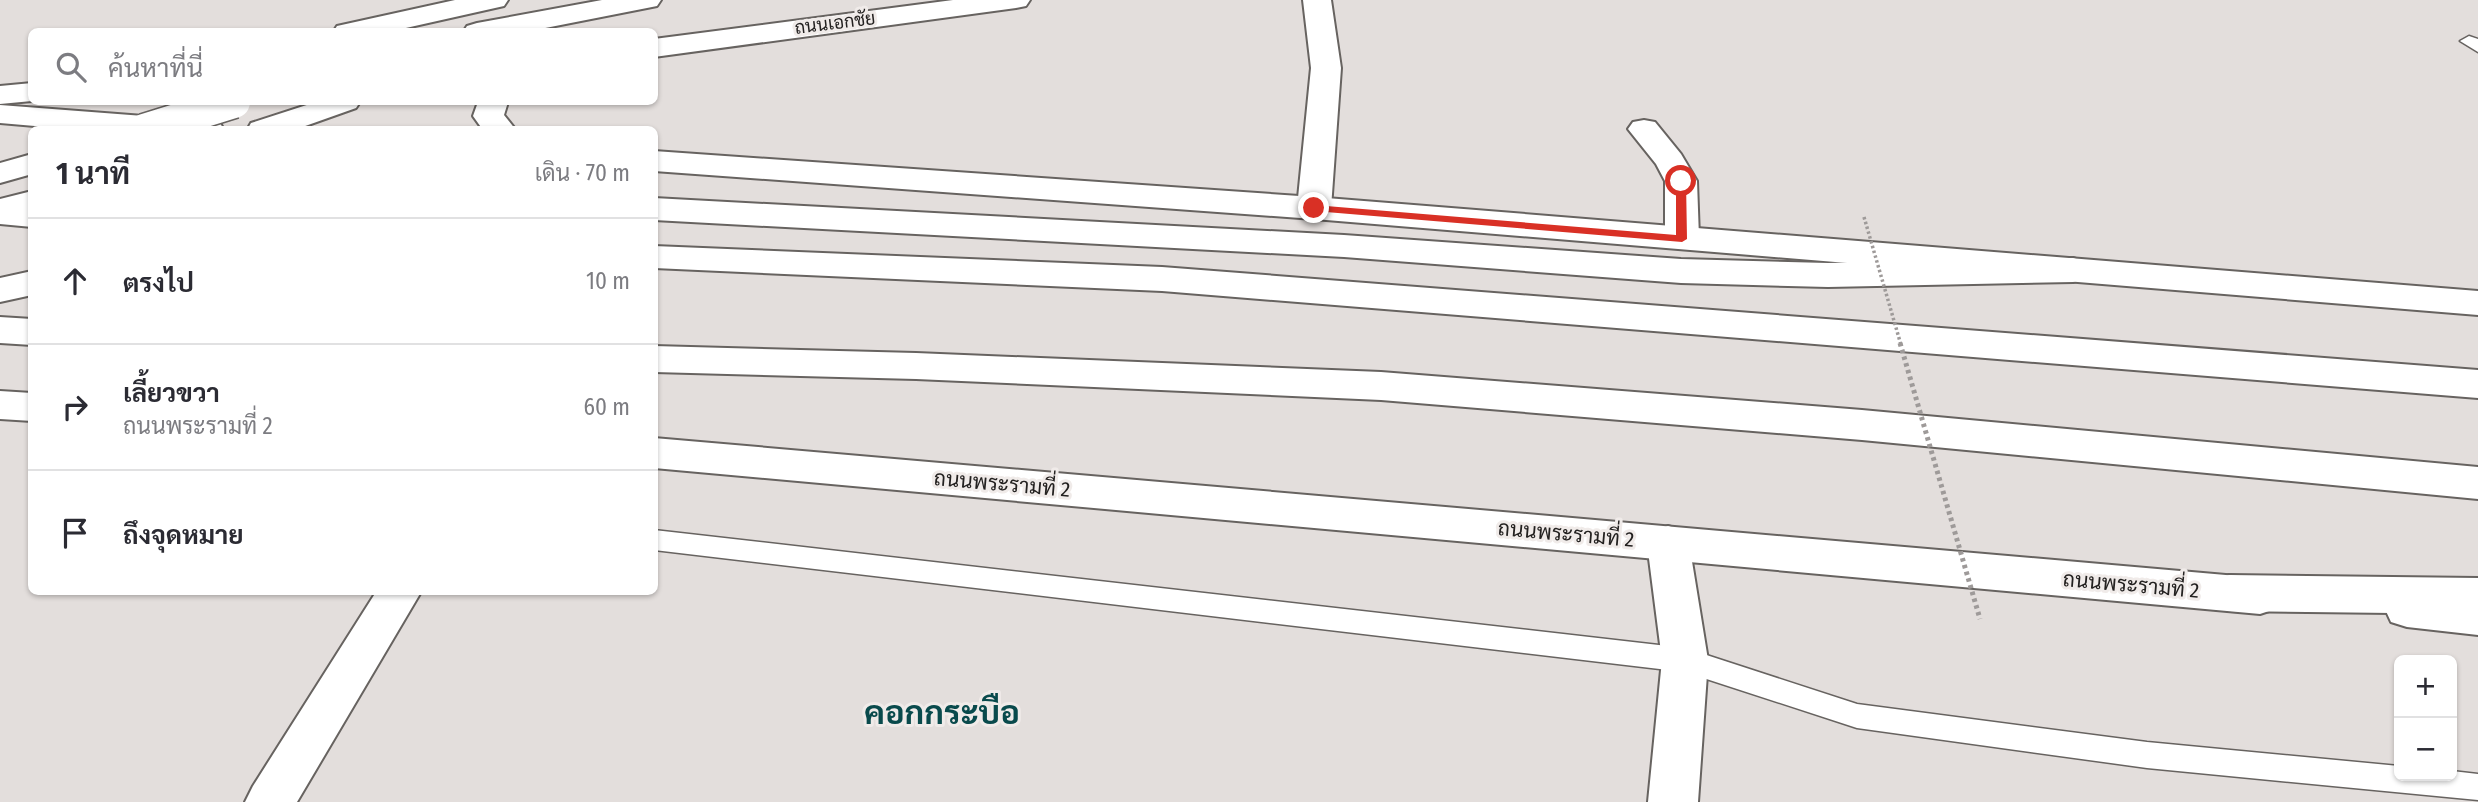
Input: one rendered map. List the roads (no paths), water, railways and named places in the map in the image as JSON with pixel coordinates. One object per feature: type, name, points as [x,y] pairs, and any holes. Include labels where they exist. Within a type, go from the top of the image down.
[{"type":"main road","points":[[361,28],[440,5],[494,0]]},
{"type":"main road","points":[[498,28],[647,0]]},
{"type":"main road","name":"ถนนเอกชัย","points":[[658,29],[872,0]]},
{"type":"main road","name":"ถนนเอกชัย","points":[[658,47],[1016,0]]},
{"type":"main road","points":[[1314,208],[1326,68],[1317,0]]},
{"type":"main road","points":[[382,28],[440,5]]},
{"type":"main road","points":[[0,95],[28,92]]},
{"type":"main road","points":[[158,126],[224,105]]},
{"type":"main road","points":[[274,126],[336,105]]},
{"type":"main road","points":[[492,105],[488,116],[497,126]]},
{"type":"main road","points":[[0,114],[157,126]]},
{"type":"main road","points":[[1644,129],[1670,161],[1681,181],[1682,239]]},
{"type":"main road","points":[[658,161],[1314,208],[2478,303]]},
{"type":"main road","points":[[0,173],[28,165]]},
{"type":"main road","points":[[0,212],[28,202]]},
{"type":"main road","points":[[658,209],[1344,246],[1737,274],[2073,270]]},
{"type":"main road","points":[[0,212],[28,216]]},
{"type":"main road","points":[[658,257],[1162,279],[2478,384]]},
{"type":"main road","points":[[0,290],[28,284]]},
{"type":"main road","points":[[0,330],[28,332]]},
{"type":"main road","points":[[658,359],[916,366],[1381,386],[1863,425],[2478,483]]},
{"type":"main road","name":"ถนนพระรามที่ 2","points":[[658,453],[2478,615]]},
{"type":"main road","points":[[1668,542],[1685,660],[1673,802]]},
{"type":"main road","points":[[2229,593],[2478,596]]},
{"type":"main road","points":[[270,802],[397,595]]},
{"type":"lane","points":[[658,540],[1685,660],[1857,716],[2147,755],[2478,787]]},
{"type":"district","name":"คอกกระบือ","points":[[942,712]]}]
